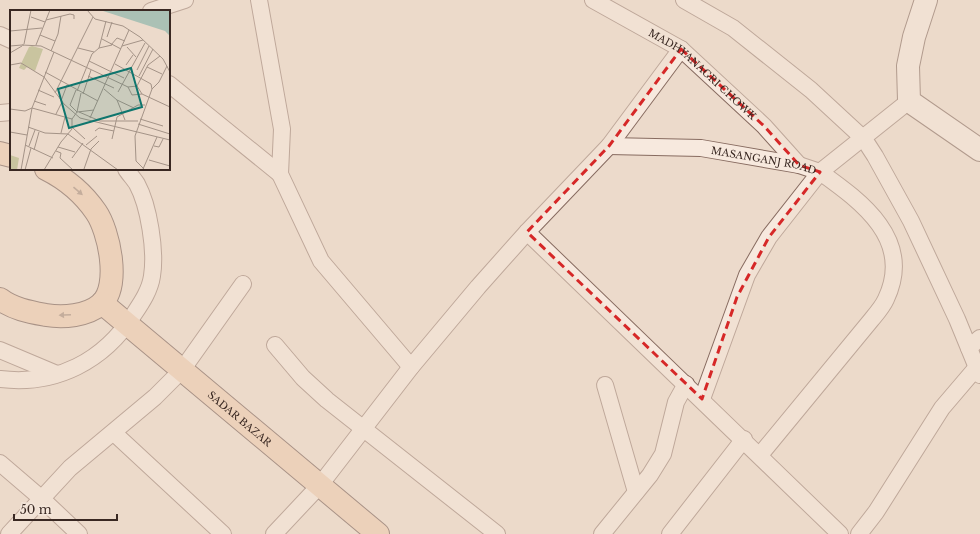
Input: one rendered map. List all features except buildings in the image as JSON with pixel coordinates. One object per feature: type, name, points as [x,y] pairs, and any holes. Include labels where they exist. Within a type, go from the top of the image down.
[{"type":"main road","points":[[0,153],[10,156]]},
{"type":"main road","points":[[0,299],[5,303],[31,312],[53,316],[73,315],[89,311],[102,303],[108,290],[111,260],[107,236],[97,213],[82,194],[59,176],[48,170]]},
{"type":"main road","name":"SADAR BAZAR","points":[[102,303],[378,534]]},
{"type":"street","points":[[154,10],[185,0]]},
{"type":"street","points":[[259,0],[282,129],[280,174]]},
{"type":"street","name":"MADHYANAGRI CHOWK","points":[[593,0],[681,49],[764,126],[799,165]]},
{"type":"street","points":[[684,0],[733,28],[811,90],[864,139],[911,221],[974,343],[978,371],[942,408],[876,512],[859,534]]},
{"type":"street","points":[[926,0],[914,37],[908,66],[910,101],[980,150]]},
{"type":"street","points":[[0,35],[10,40]]},
{"type":"street","points":[[274,534],[320,485],[411,367],[527,232],[609,146],[681,49]]},
{"type":"street","points":[[170,85],[280,174],[321,261],[411,367]]},
{"type":"street","name":"MASANGANJ ROAD","points":[[609,146],[701,148],[799,165],[820,172],[864,139],[910,101]]},
{"type":"street","points":[[0,113],[10,112]]},
{"type":"street","points":[[0,379],[15,381],[41,378],[57,374],[91,360],[109,346],[127,324],[146,295],[152,276],[153,251],[147,214],[137,184],[127,170]]},
{"type":"street","points":[[702,400],[747,274],[769,236],[820,172],[848,193],[877,220],[890,242],[894,266],[891,285],[886,300],[872,319],[760,455]]},
{"type":"street","points":[[527,232],[744,439],[840,534]]},
{"type":"street","points":[[9,534],[70,468],[114,433],[155,397],[182,370],[243,284]]},
{"type":"street","points":[[275,345],[303,378],[363,429],[497,534]]},
{"type":"street","points":[[0,350],[57,374]]},
{"type":"street","points":[[602,534],[636,492],[663,454],[676,402],[686,384]]},
{"type":"street","points":[[605,385],[636,492]]},
{"type":"street","points":[[114,433],[223,534]]},
{"type":"street","points":[[670,534],[744,439]]},
{"type":"street","points":[[0,463],[42,499],[79,534]]},
{"type":"highlighted area","points":[[681,49],[764,126],[799,165],[820,172],[769,237],[737,297],[702,399],[527,232],[609,146]]}]
